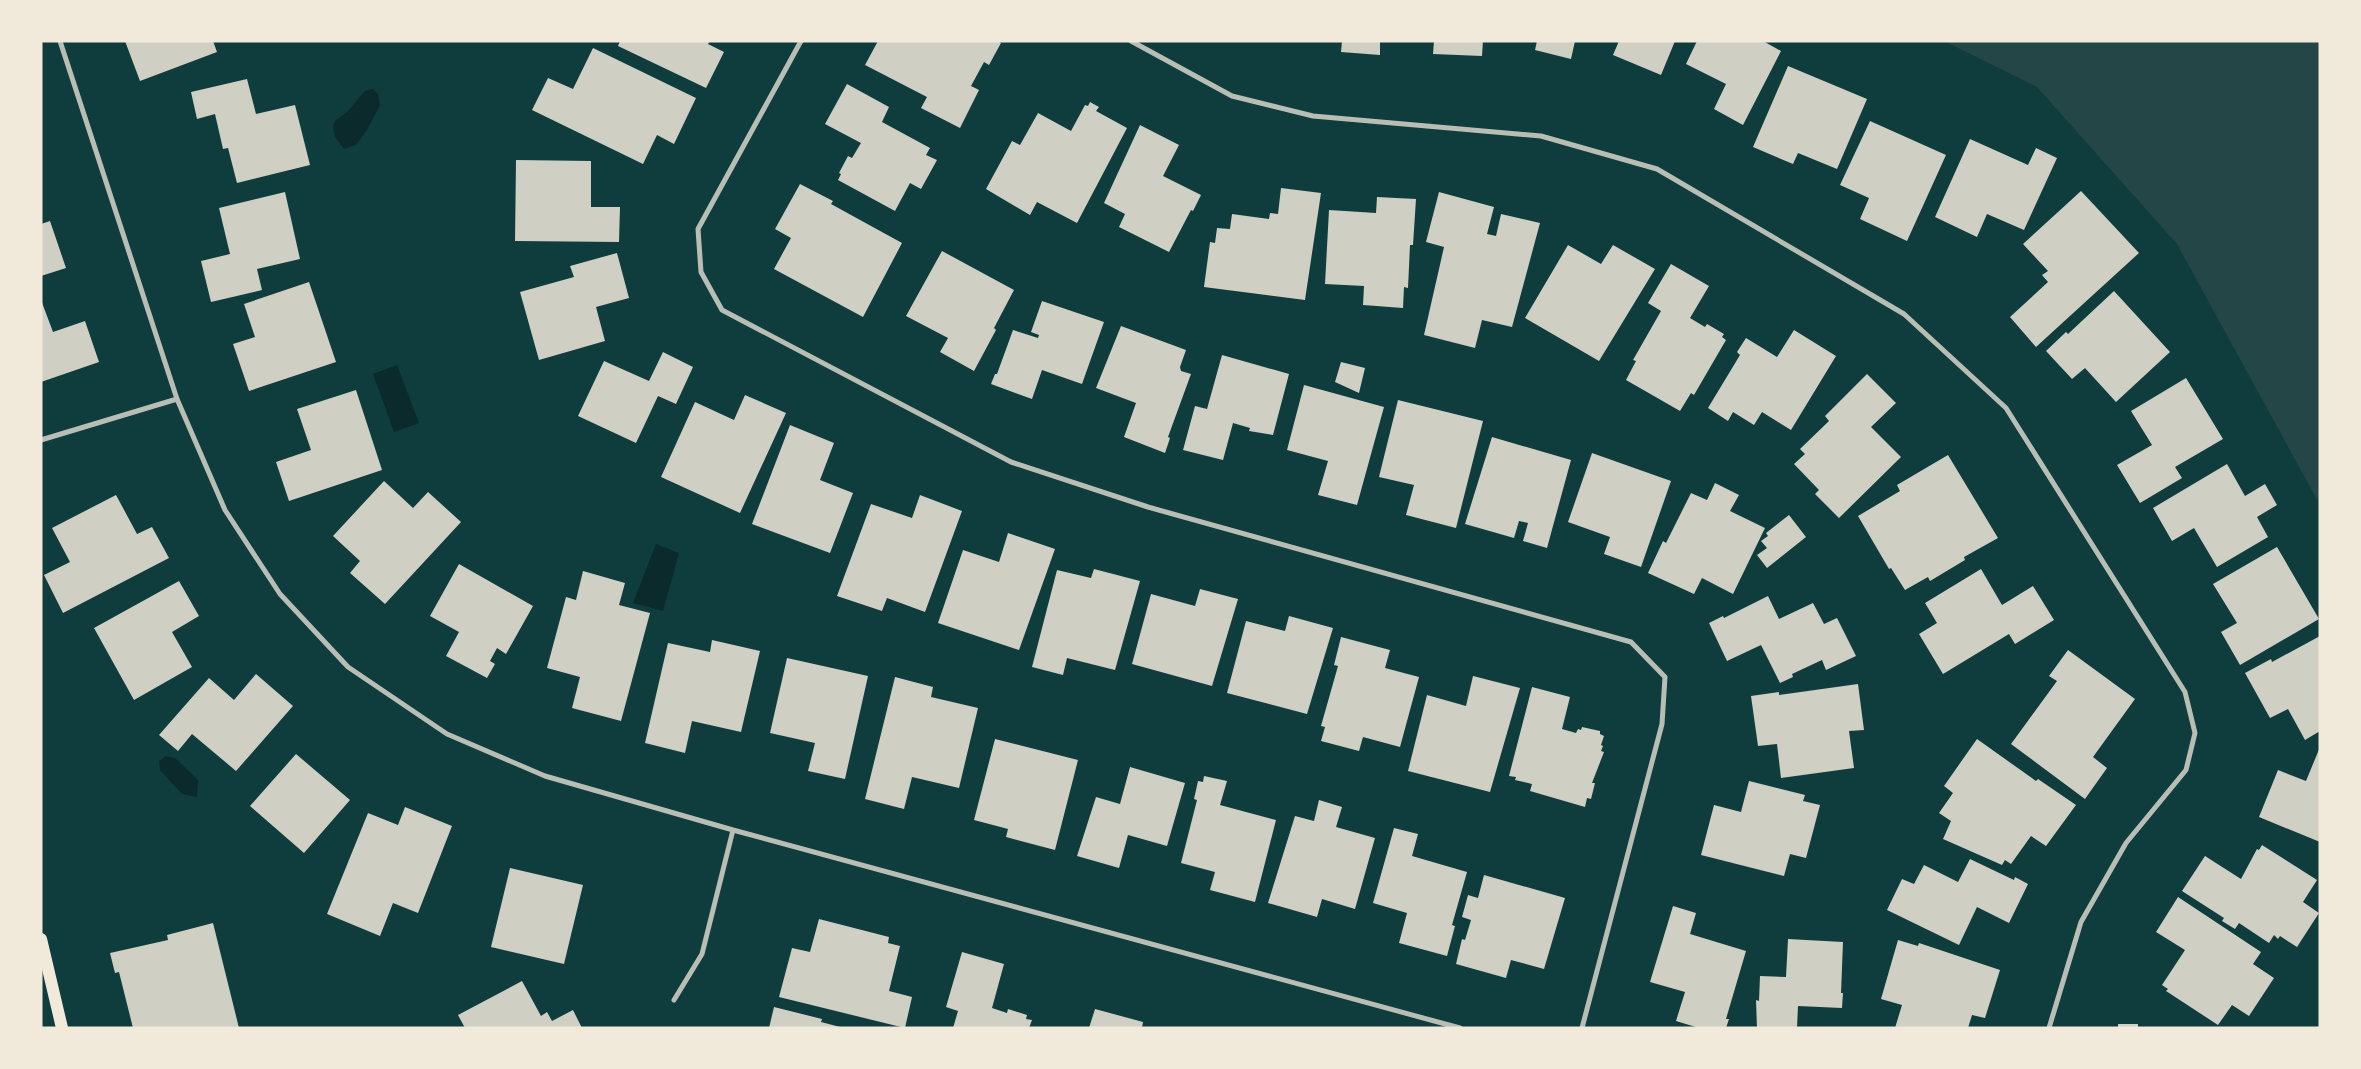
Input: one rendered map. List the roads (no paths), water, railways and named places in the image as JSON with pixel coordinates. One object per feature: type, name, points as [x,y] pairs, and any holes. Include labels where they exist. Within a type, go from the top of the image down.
[{"type":"main road","points":[[41,939],[62,1028]]},
{"type":"street","points":[[60,41],[177,399],[225,510],[280,594],[348,667],[448,734],[536,772],[733,830],[1460,1028]]},
{"type":"street","points":[[801,41],[698,230],[701,272],[722,310],[1011,462],[1148,507],[1631,642],[1665,677],[1662,724],[1582,1028]]},
{"type":"street","points":[[1130,41],[1232,96],[1295,112],[1313,116],[1541,136],[1657,170],[1904,314],[2006,408],[2185,692],[2195,733],[2186,770],[2126,843],[2081,922],[2049,1028]]},
{"type":"street","points":[[41,440],[177,399]]},
{"type":"street","points":[[674,1000],[702,954],[733,830]]}]
